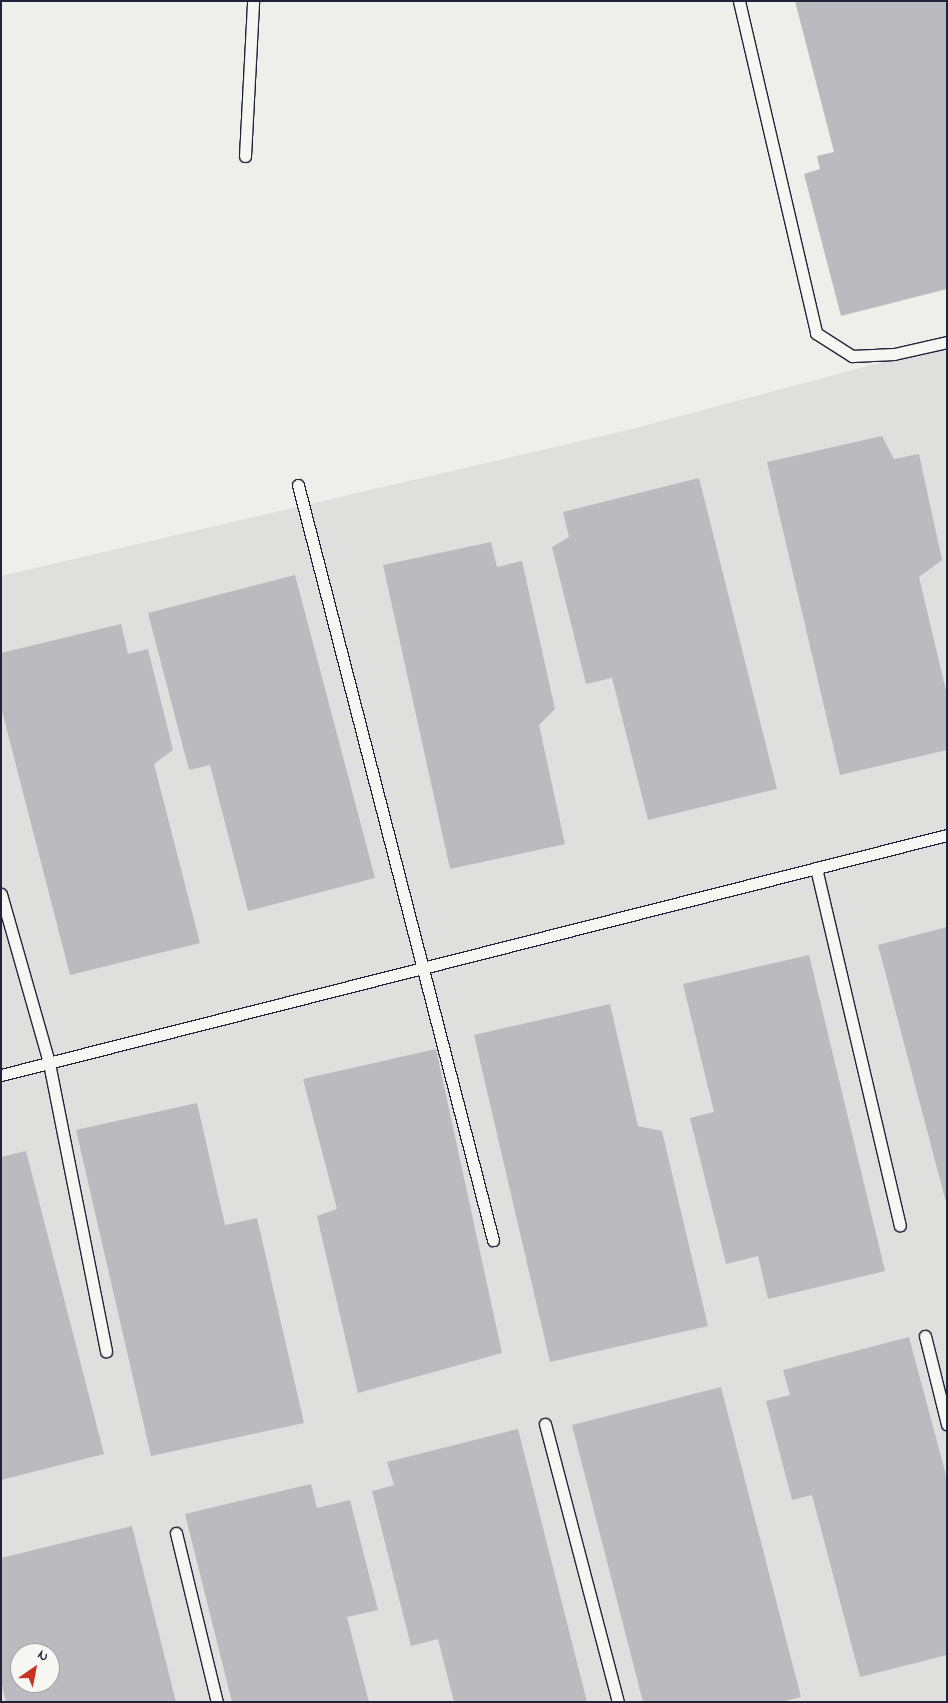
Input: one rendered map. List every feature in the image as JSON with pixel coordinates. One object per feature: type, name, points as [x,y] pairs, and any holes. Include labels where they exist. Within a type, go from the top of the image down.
[{"type":"lane","points":[[245,156],[253,1]]},
{"type":"lane","points":[[739,1],[816,333],[852,356],[894,354],[947,342]]},
{"type":"lane","points":[[298,485],[425,967],[493,1240]]},
{"type":"lane","points":[[1,1075],[947,835]]},
{"type":"lane","points":[[816,868],[900,1225]]},
{"type":"lane","points":[[1,894],[49,1063],[106,1351]]},
{"type":"lane","points":[[925,1336],[947,1424]]},
{"type":"lane","points":[[545,1424],[618,1702]]},
{"type":"lane","points":[[176,1533],[217,1702]]},
{"type":"shaded area","points":[[947,345],[947,1702],[1,1702],[1,576],[632,429]]},
{"type":"building","points":[[795,1],[947,1],[947,289],[841,316],[804,174],[820,169],[817,156],[834,152]]},
{"type":"building","points":[[882,436],[894,459],[919,454],[942,560],[919,577],[947,695],[947,750],[840,775],[767,462]]},
{"type":"building","points":[[699,478],[777,789],[648,820],[612,678],[586,684],[552,547],[569,537],[563,512]]},
{"type":"building","points":[[491,542],[497,567],[522,561],[555,709],[539,725],[565,844],[450,869],[383,565]]},
{"type":"building","points":[[295,575],[375,878],[248,911],[210,765],[189,770],[148,613]]},
{"type":"building","points":[[121,624],[128,654],[148,649],[173,750],[154,764],[200,943],[70,975],[1,707],[1,653]]},
{"type":"building","points":[[947,927],[947,1201],[946,1202],[878,945]]},
{"type":"building","points":[[809,955],[885,1271],[768,1299],[758,1256],[726,1264],[690,1118],[714,1112],[683,984]]},
{"type":"building","points":[[610,1004],[638,1126],[662,1131],[708,1326],[550,1362],[474,1035]]},
{"type":"building","points":[[436,1049],[502,1353],[358,1393],[317,1216],[337,1209],[303,1079]]},
{"type":"building","points":[[197,1103],[225,1225],[257,1218],[304,1423],[151,1456],[76,1130]]},
{"type":"building","points":[[26,1151],[104,1454],[1,1480],[1,1157]]},
{"type":"building","points":[[909,1337],[947,1479],[947,1655],[860,1677],[812,1495],[792,1500],[766,1401],[790,1395],[783,1370]]},
{"type":"building","points":[[721,1387],[801,1697],[781,1702],[643,1702],[572,1425]]},
{"type":"building","points":[[518,1429],[587,1702],[454,1702],[438,1639],[411,1646],[372,1491],[394,1485],[387,1462]]},
{"type":"building","points":[[311,1484],[317,1508],[350,1500],[378,1610],[347,1617],[369,1702],[232,1702],[185,1514]]},
{"type":"building","points":[[132,1526],[176,1702],[6,1702],[1,1681],[1,1558]]}]
